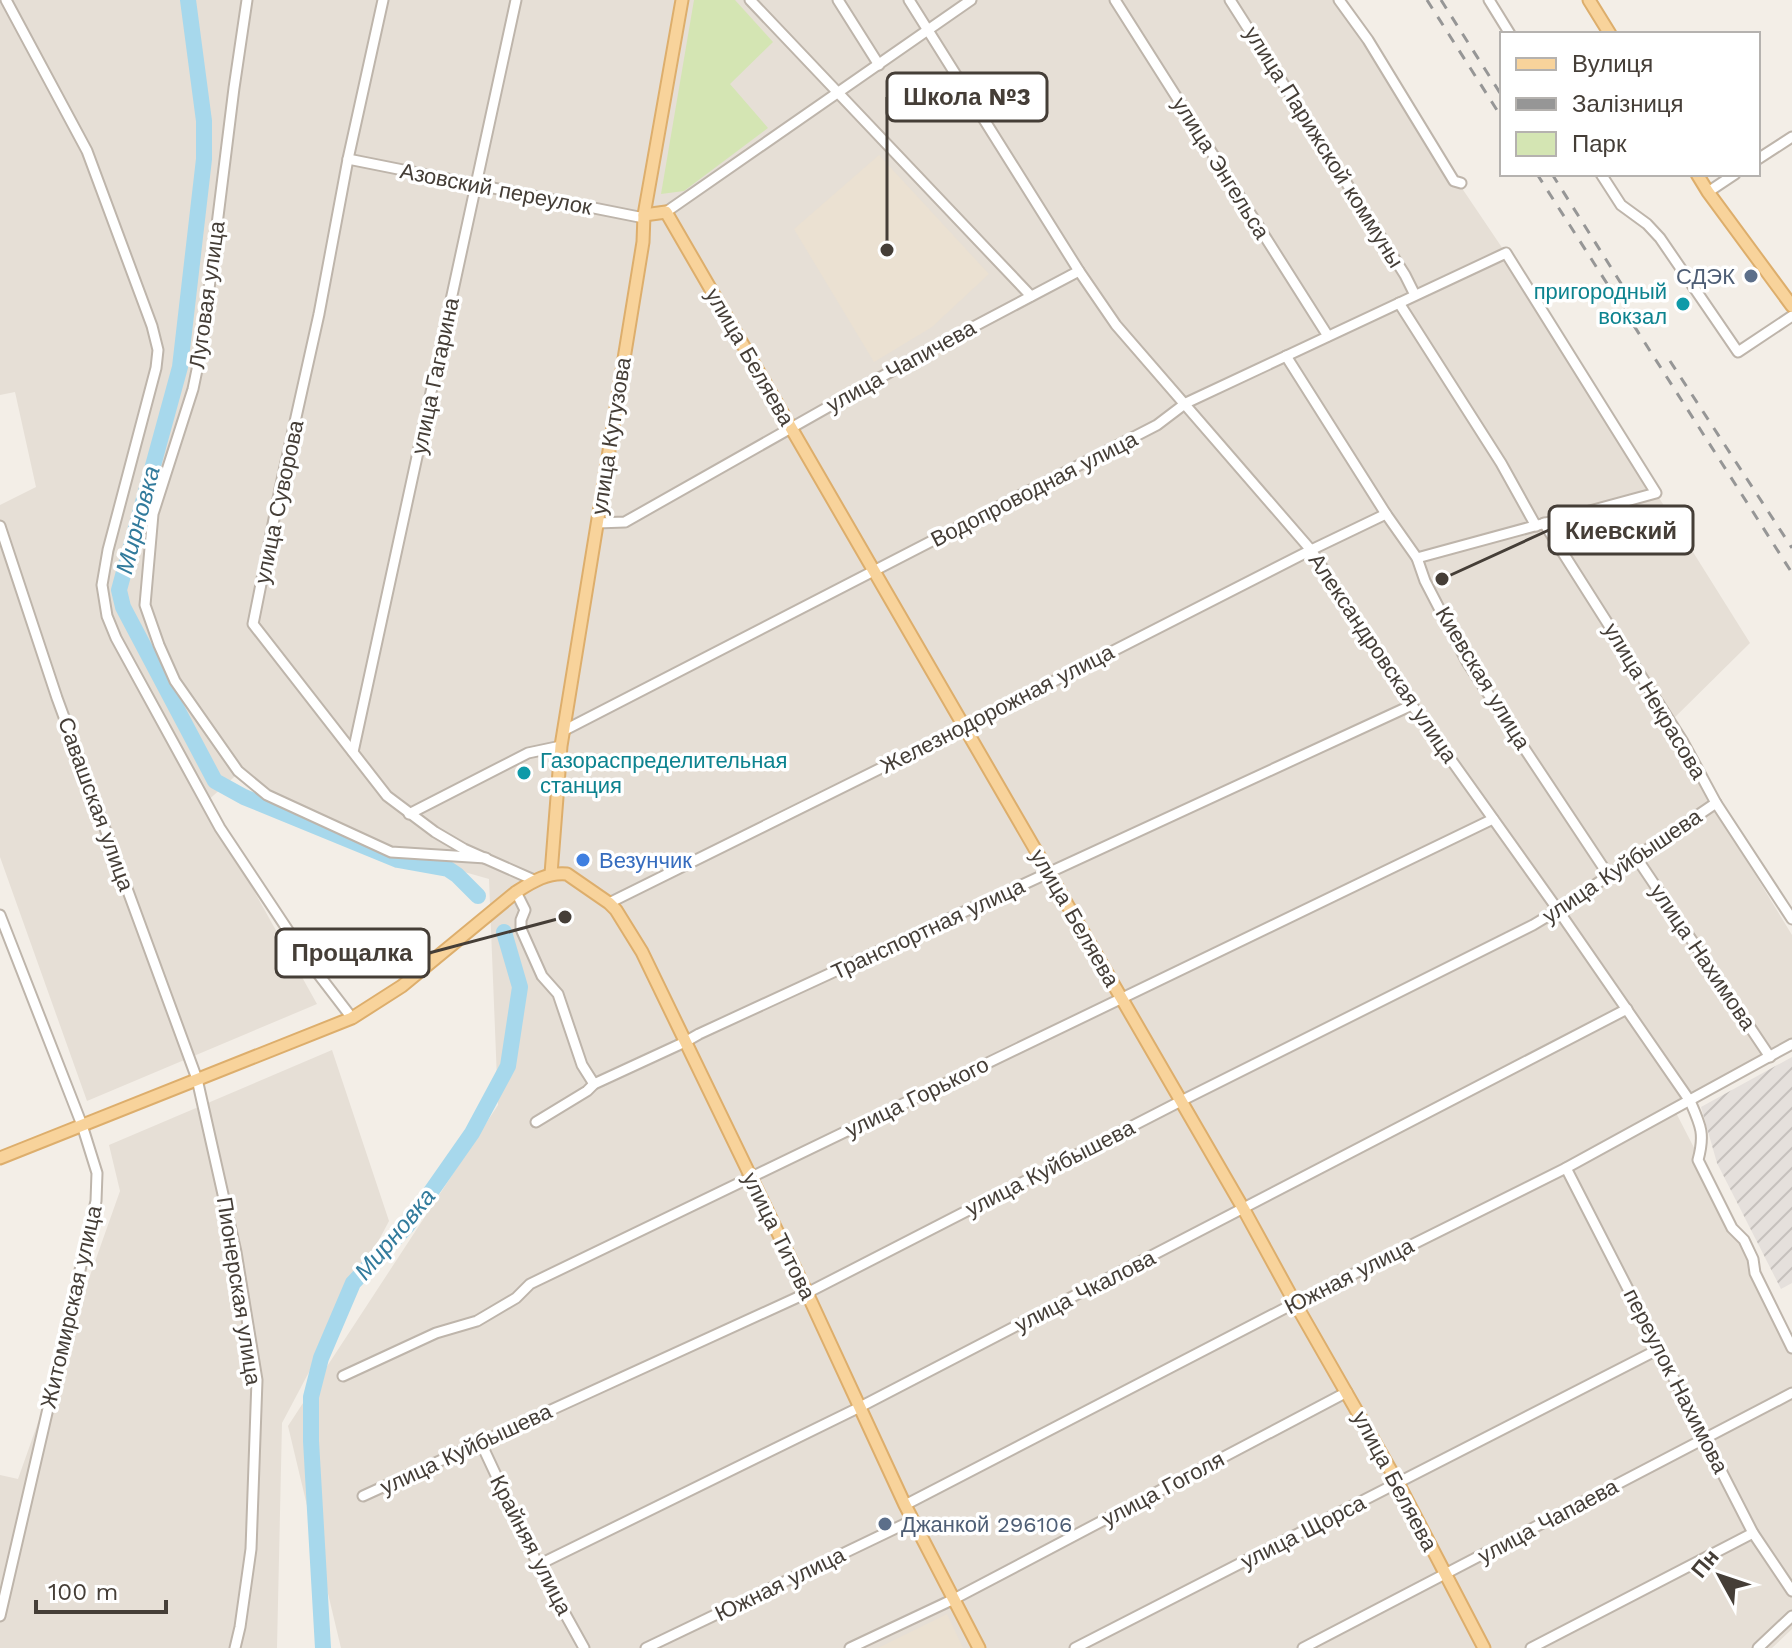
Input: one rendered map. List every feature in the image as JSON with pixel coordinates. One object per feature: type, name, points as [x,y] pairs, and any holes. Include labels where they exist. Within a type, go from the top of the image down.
[{"type":"main road","name":"улица Кутузова","points":[[551,874],[563,731],[641,257],[644,217],[682,0]]},
{"type":"main road","points":[[1589,0],[1609,32]]},
{"type":"main road","points":[[1698,176],[1792,306]]},
{"type":"main road","points":[[644,217],[666,212]]},
{"type":"main road","name":"улица Беляева","points":[[666,212],[1243,1208],[1398,1483],[1484,1648]]},
{"type":"main road","points":[[0,1158],[352,1018],[402,986],[516,892],[534,880],[551,874]]},
{"type":"main road","name":"улица Титова","points":[[551,874],[567,874],[609,903],[642,952],[807,1293],[905,1505],[979,1648]]},
{"type":"street","points":[[6,0],[87,151],[152,326],[158,350],[156,368],[108,550],[102,585],[107,616],[116,638],[220,828],[309,962],[352,1018]]},
{"type":"street","name":"Луговая улица","points":[[247,0],[207,321],[193,389],[153,514],[145,605],[175,681],[238,771],[267,795],[391,852],[486,858]]},
{"type":"street","name":"улица Суворова","points":[[383,0],[253,624],[387,796],[454,843],[534,880]]},
{"type":"street","name":"улица Гагарина","points":[[353,752],[516,0]]},
{"type":"street","points":[[750,0],[1031,296]]},
{"type":"street","points":[[838,0],[879,65]]},
{"type":"street","name":"Александровская улица","points":[[909,0],[1116,325],[1311,550],[1412,705],[1690,1101],[1703,1141],[1698,1160],[1732,1228],[1744,1240],[1753,1259],[1755,1273],[1792,1348]]},
{"type":"street","points":[[666,212],[971,0]]},
{"type":"street","name":"улица Энгельса","points":[[1115,0],[1328,336]]},
{"type":"street","name":"улица Парижской коммуны","points":[[1230,0],[1415,295]]},
{"type":"street","points":[[1339,0],[1368,40],[1454,181],[1461,183]]},
{"type":"street","points":[[1489,0],[1509,32]]},
{"type":"street","points":[[1760,158],[1792,137]]},
{"type":"street","name":"Азовский переулок","points":[[348,159],[644,217]]},
{"type":"street","points":[[1602,176],[1621,205],[1660,238],[1738,352],[1792,316]]},
{"type":"street","points":[[1708,192],[1732,176]]},
{"type":"street","name":"Водопроводная улица","points":[[563,731],[1157,425],[1186,403],[1506,253],[1656,493],[1540,524]]},
{"type":"street","name":"улица Чапичева","points":[[597,523],[625,522],[920,355],[1079,271]]},
{"type":"street","name":"улица Некрасова","points":[[1399,303],[1683,742],[1716,803],[1792,919]]},
{"type":"street","name":"Киевская улица","points":[[1286,356],[1417,558],[1425,581],[1467,662],[1609,876]]},
{"type":"street","name":"Железнодорожная улица","points":[[609,903],[1386,514]]},
{"type":"street","points":[[1417,558],[1540,524]]},
{"type":"street","name":"Савашская улица","points":[[0,526],[57,698],[197,1079]]},
{"type":"street","name":"Транспортная улица","points":[[536,1122],[594,1084],[699,1034],[1412,705]]},
{"type":"street","points":[[409,814],[528,753],[561,746]]},
{"type":"street","name":"улица Куйбышева","points":[[363,1496],[807,1293],[1519,932],[1558,910],[1716,803]]},
{"type":"street","name":"улица Горького","points":[[343,1376],[436,1333],[477,1321],[516,1298],[530,1284],[1493,819]]},
{"type":"street","name":"улица Нахимова","points":[[1636,857],[1770,1057]]},
{"type":"street","points":[[516,892],[525,910],[521,929],[542,976],[558,994],[582,1065],[594,1084]]},
{"type":"street","name":"Житомирская улица","points":[[0,915],[82,1125],[97,1173],[96,1201],[0,1616]]},
{"type":"street","name":"улица Чкалова","points":[[538,1565],[860,1407],[1627,1009]]},
{"type":"street","name":"Южная улица","points":[[905,1505],[1295,1303],[1566,1168],[1792,1044]]},
{"type":"street","name":"Пионерская улица","points":[[197,1079],[236,1252],[257,1380],[251,1549],[235,1648]]},
{"type":"street","name":"переулок Нахимова","points":[[1566,1168],[1753,1533],[1792,1591]]},
{"type":"street","name":"улица Щорса","points":[[1075,1648],[1659,1349]]},
{"type":"street","name":"улица Гоголя","points":[[850,1648],[954,1599],[1347,1392]]},
{"type":"street","name":"улица Чапаева","points":[[1303,1648],[1792,1393]]},
{"type":"street","name":"Крайняя улица","points":[[480,1441],[538,1565],[584,1648]]},
{"type":"street","name":"Южная улица","points":[[646,1648],[913,1520]]},
{"type":"street","points":[[1531,1648],[1753,1533]]},
{"type":"street","points":[[1758,1648],[1792,1616]]},
{"type":"shaded area","points":[[0,0],[1335,0],[1505,252],[1750,643],[1665,727],[1792,935],[1792,1040],[1672,1105],[1792,1338],[1792,1629],[1772,1648],[341,1648],[288,1426],[498,1105],[489,879],[387,850],[270,793],[242,770],[205,803],[317,1004],[87,1101],[0,857],[0,505],[36,487],[15,392],[0,395]]},
{"type":"shaded area","points":[[879,155],[989,274],[932,327],[874,362],[794,229]]},
{"type":"shaded area","points":[[332,1050],[389,1221],[282,1423],[277,1648],[0,1648],[0,1475],[18,1479],[120,1191],[109,1145]]},
{"type":"shaded area","points":[[1792,1057],[1792,1283],[1781,1289],[1717,1163],[1701,1107]]},
{"type":"shaded area","points":[[947,1614],[963,1648],[878,1648]]},
{"type":"green space","points":[[694,0],[735,0],[773,42],[730,84],[768,128],[684,191],[661,194]]},
{"type":"waterway","name":"Мирновка","points":[[188,0],[204,121],[204,159],[180,367],[119,590],[123,607],[215,781],[244,797],[398,860],[448,869],[478,896]]},
{"type":"waterway","name":"Мирновка","points":[[323,1648],[311,1397],[321,1358],[353,1283],[407,1226],[472,1133],[508,1066],[520,987],[504,932]]},
{"type":"railway","points":[[1427,0],[1500,115]]},
{"type":"railway","points":[[1441,0],[1500,93]]},
{"type":"railway","points":[[1538,176],[1792,573]]},
{"type":"railway","points":[[1553,176],[1629,296]]},
{"type":"railway","points":[[1670,361],[1792,548]]},
{"type":"place","name":"Школа №3","points":[[887,250]]},
{"type":"place","name":"СДЭК","points":[[1751,276]]},
{"type":"place","name":"пригородный вокзал","points":[[1683,304]]},
{"type":"place","name":"Киевский","points":[[1442,579]]},
{"type":"place","name":"Газораспределительная станция","points":[[524,773]]},
{"type":"place","name":"Везунчик","points":[[583,860]]},
{"type":"place","name":"Прощалка","points":[[565,917]]},
{"type":"place","name":"Джанкой 296106","points":[[885,1524]]}]
